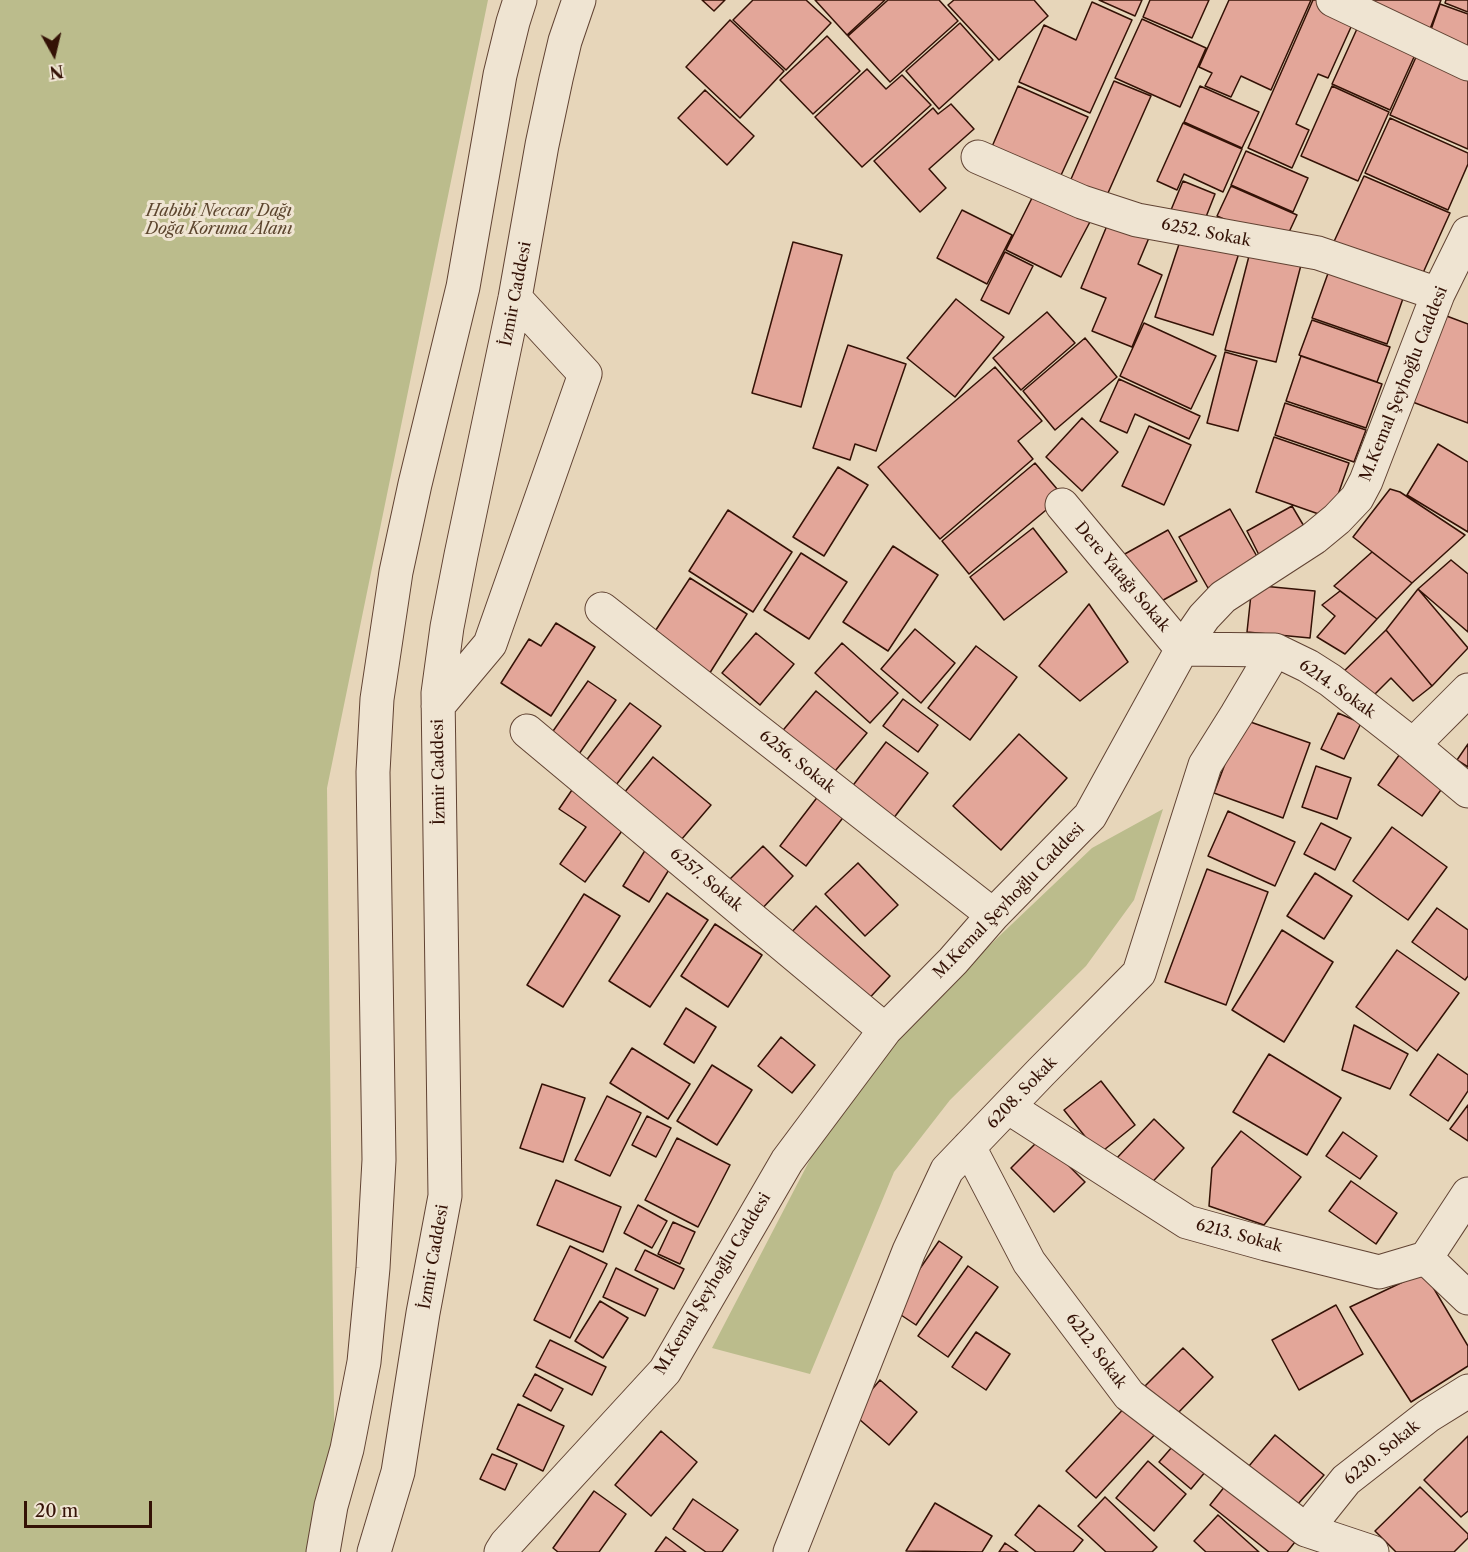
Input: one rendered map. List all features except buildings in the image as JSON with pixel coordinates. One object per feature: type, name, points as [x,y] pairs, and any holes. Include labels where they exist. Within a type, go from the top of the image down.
[{"type":"street","points":[[323,1552],[331,1506],[347,1449],[364,1362],[373,1268],[379,1160],[374,784],[377,699],[396,572],[463,287],[500,75],[520,0]]},
{"type":"street","name":"İzmir Caddesi","points":[[374,1552],[398,1472],[423,1313],[445,1196],[438,693],[449,616],[515,298],[542,144],[566,40],[579,0]]},
{"type":"street","points":[[1333,0],[1468,64]]},
{"type":"street","name":"6252. Sokak","points":[[978,157],[1082,202],[1137,220],[1318,254],[1438,294]]},
{"type":"street","name":"M.Kemal Şeyhoğlu Caddesi","points":[[501,1552],[665,1371],[787,1161],[885,1030],[1090,816],[1182,649],[1204,617],[1223,597],[1314,538],[1357,498],[1366,481],[1438,294],[1468,234]]},
{"type":"street","points":[[438,706],[490,644],[585,374],[515,298]]},
{"type":"street","name":"Dere Yatağı Sokak","points":[[1062,505],[1182,649]]},
{"type":"street","name":"6256. Sokak","points":[[602,609],[993,915]]},
{"type":"street","name":"6214. Sokak","points":[[1182,649],[1275,650],[1308,666],[1330,680],[1468,791]]},
{"type":"street","name":"6208. Sokak","points":[[790,1552],[909,1251],[947,1170],[1139,973],[1205,765],[1275,650]]},
{"type":"street","points":[[1413,745],[1468,690]]},
{"type":"street","name":"6257. Sokak","points":[[527,731],[885,1030]]},
{"type":"street","name":"6213. Sokak","points":[[1008,1107],[1187,1222],[1379,1272],[1426,1258]]},
{"type":"street","name":"6212. Sokak","points":[[969,1147],[1029,1262],[1129,1395],[1306,1530]]},
{"type":"street","points":[[1468,1194],[1426,1258],[1468,1298]]},
{"type":"street","name":"6230. Sokak","points":[[1306,1530],[1346,1480],[1428,1416],[1468,1391]]},
{"type":"street","points":[[1306,1530],[1372,1552]]},
{"type":"green space","name":"Habibi Neccar Dağı Doğa Koruma Alanı","points":[[0,0],[488,0],[327,788],[335,1504],[316,1552],[0,1552]]},
{"type":"green space","points":[[1163,809],[1134,900],[1086,966],[950,1100],[894,1172],[810,1374],[712,1348],[816,1148],[892,1038],[1092,848]]}]
